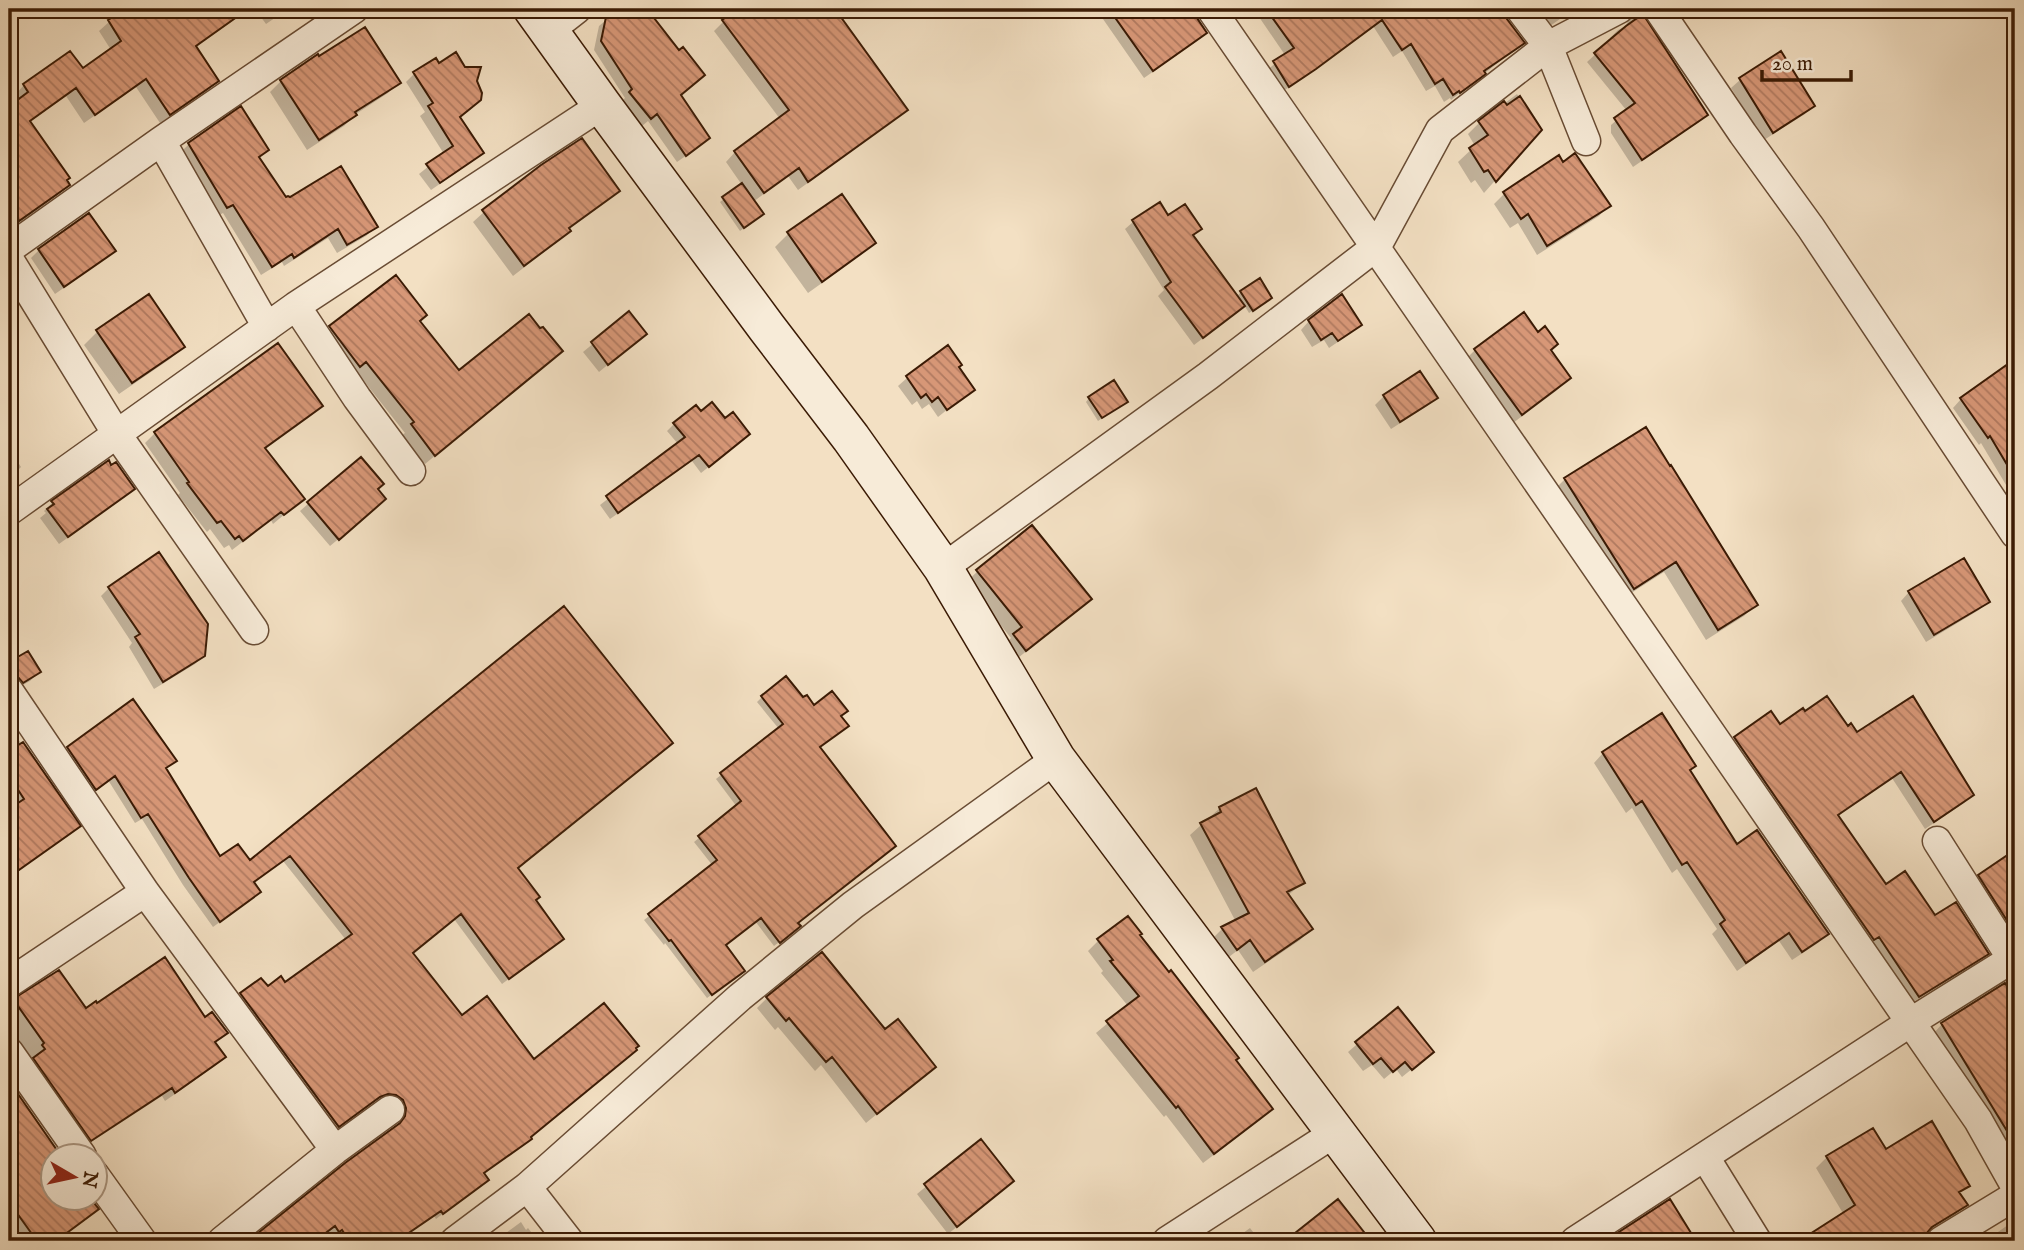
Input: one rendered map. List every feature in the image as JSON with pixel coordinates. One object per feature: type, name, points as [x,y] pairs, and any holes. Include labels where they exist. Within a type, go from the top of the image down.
[{"type":"street","points":[[9,249],[354,9]]},
{"type":"street","points":[[1211,9],[1978,1120],[2015,1186]]},
{"type":"street","points":[[1520,9],[1548,46],[1586,141]]},
{"type":"street","points":[[943,568],[1208,376],[1377,246],[1440,130],[1548,46],[1619,9]]},
{"type":"street","points":[[1658,9],[1811,228],[2015,534]]},
{"type":"street","points":[[553,16],[602,105],[851,438],[943,568],[1056,758],[1417,1241]]},
{"type":"street","points":[[9,511],[296,306],[602,105]]},
{"type":"street","points":[[161,141],[267,327]]},
{"type":"street","points":[[9,259],[116,433],[254,630]]},
{"type":"street","points":[[296,306],[357,398],[411,471]]},
{"type":"street","points":[[9,691],[145,892],[335,1150]]},
{"type":"street","points":[[455,1241],[527,1187],[740,997],[853,905],[1056,758]]},
{"type":"street","points":[[1575,1241],[1911,1022],[2014,960],[1937,841]]},
{"type":"street","points":[[9,983],[145,892]]},
{"type":"street","points":[[9,1052],[72,1142]]},
{"type":"street","points":[[222,1241],[335,1150],[390,1110]]},
{"type":"street","points":[[1167,1241],[1336,1132]]},
{"type":"street","points":[[1705,1157],[1757,1241]]},
{"type":"street","points":[[527,1187],[569,1241]]},
{"type":"street","points":[[108,1194],[142,1241]]},
{"type":"street","points":[[1941,1241],[2015,1196]]},
{"type":"building","points":[[126,9],[248,9],[196,46],[219,81],[170,115],[146,79],[95,115],[76,88],[30,121],[70,178],[67,180],[70,185],[19,221],[9,206],[9,90],[16,101],[28,92],[23,84],[70,51],[83,68],[121,41],[108,20]]},
{"type":"building","points":[[616,9],[647,9],[679,50],[683,47],[705,75],[681,95],[710,138],[686,156],[657,114],[651,119],[629,92],[632,89],[601,41],[606,17]]},
{"type":"building","points":[[737,9],[835,9],[908,110],[808,182],[799,168],[764,193],[734,151],[789,110],[722,20]]},
{"type":"building","points":[[1109,9],[1195,9],[1197,18],[1207,33],[1153,71]]},
{"type":"building","points":[[1266,9],[1504,9],[1507,19],[1525,43],[1484,71],[1486,74],[1460,93],[1459,91],[1453,95],[1443,79],[1435,84],[1411,44],[1402,50],[1382,20],[1289,87],[1273,61],[1294,48]]},
{"type":"building","points":[[1643,14],[1708,115],[1642,160],[1614,118],[1635,103],[1594,53]]},
{"type":"building","points":[[365,27],[401,83],[355,112],[357,115],[319,140],[280,80]]},
{"type":"building","points":[[1781,51],[1815,106],[1773,133],[1739,78]]},
{"type":"building","points":[[456,52],[465,67],[481,67],[477,81],[482,93],[481,100],[460,117],[484,153],[440,183],[426,164],[453,146],[428,106],[433,103],[413,72],[436,58],[439,63]]},
{"type":"building","points":[[1520,96],[1542,130],[1496,182],[1488,170],[1484,172],[1469,148],[1488,135],[1478,121],[1504,101],[1507,105]]},
{"type":"building","points":[[241,106],[269,150],[259,157],[286,197],[341,166],[378,227],[347,245],[338,229],[294,258],[292,254],[272,267],[233,205],[227,208],[188,143]]},
{"type":"building","points":[[582,138],[620,191],[569,228],[571,231],[524,266],[482,210]]},
{"type":"building","points":[[1575,153],[1611,206],[1547,246],[1528,214],[1521,219],[1503,192],[1559,155],[1563,162]]},
{"type":"building","points":[[742,183],[764,214],[744,228],[722,197]]},
{"type":"building","points":[[842,194],[876,243],[822,282],[787,232]]},
{"type":"building","points":[[1160,202],[1168,215],[1185,204],[1202,229],[1193,235],[1245,306],[1203,338],[1165,287],[1171,282],[1132,220]]},
{"type":"building","points":[[89,213],[116,251],[64,287],[38,249]]},
{"type":"building","points":[[396,275],[427,315],[420,321],[459,370],[529,314],[563,351],[435,456],[411,424],[414,422],[366,362],[360,367],[329,326]]},
{"type":"building","points":[[1260,278],[1272,298],[1253,311],[1240,291]]},
{"type":"building","points":[[149,294],[185,347],[132,383],[96,330]]},
{"type":"building","points":[[1342,294],[1362,325],[1338,341],[1332,333],[1321,340],[1308,320]]},
{"type":"building","points":[[629,311],[647,334],[608,365],[591,342]]},
{"type":"building","points":[[1524,312],[1538,332],[1545,326],[1558,344],[1551,350],[1571,378],[1522,415],[1474,349]]},
{"type":"building","points":[[278,343],[323,406],[265,448],[305,499],[284,515],[281,512],[243,541],[239,536],[235,539],[221,521],[217,523],[154,432]]},
{"type":"building","points":[[948,345],[975,390],[947,410],[938,397],[932,402],[926,394],[921,398],[906,376]]},
{"type":"building","points":[[2015,359],[2015,478],[1990,436],[1988,438],[1960,398]]},
{"type":"building","points":[[1420,371],[1438,398],[1400,422],[1383,395]]},
{"type":"building","points":[[1114,380],[1128,402],[1102,418],[1088,397]]},
{"type":"building","points":[[712,402],[725,418],[733,412],[750,434],[709,467],[699,455],[618,513],[606,496],[685,437],[673,423],[696,405],[701,411]]},
{"type":"building","points":[[1646,427],[1758,605],[1718,630],[1676,562],[1634,589],[1564,478]]},
{"type":"building","points":[[361,457],[384,484],[378,489],[386,499],[339,540],[307,502]]},
{"type":"building","points":[[109,460],[111,465],[116,462],[135,489],[68,537],[47,509],[54,504],[51,501]]},
{"type":"building","points":[[1032,525],[1092,599],[1026,651],[1013,634],[1022,627],[976,570]]},
{"type":"building","points":[[159,552],[208,624],[205,656],[163,682],[135,637],[140,634],[108,587]]},
{"type":"building","points":[[1964,558],[1990,602],[1934,635],[1908,591]]},
{"type":"building","points":[[564,606],[673,743],[518,868],[540,897],[536,900],[564,939],[509,979],[461,914],[413,953],[462,1015],[487,996],[534,1059],[604,1003],[639,1046],[531,1137],[532,1139],[484,1173],[489,1180],[443,1214],[441,1211],[397,1241],[349,1241],[342,1230],[339,1232],[335,1226],[315,1241],[248,1241],[345,1163],[400,1123],[405,1116],[403,1100],[388,1094],[339,1127],[240,993],[261,978],[268,986],[281,976],[285,982],[352,934],[290,856],[254,882],[261,892],[220,922],[148,814],[141,818],[115,776],[96,790],[67,747],[133,699],[177,761],[166,768],[220,856],[238,844],[250,860]]},
{"type":"building","points":[[28,651],[41,672],[23,683],[17,676],[9,675],[9,662]]},
{"type":"building","points":[[786,676],[803,697],[807,695],[814,705],[832,691],[848,711],[841,716],[849,726],[820,747],[896,846],[798,923],[801,926],[780,943],[761,918],[726,945],[745,971],[712,995],[648,914],[717,860],[698,836],[741,801],[720,773],[783,724],[761,696]]},
{"type":"building","points":[[1827,696],[1848,726],[1851,723],[1857,732],[1913,696],[1974,795],[1934,822],[1901,772],[1838,815],[1886,884],[1905,871],[1935,915],[1956,902],[1989,954],[1919,997],[1879,937],[1874,940],[1734,737],[1771,711],[1780,724]]},
{"type":"building","points":[[1662,713],[1696,766],[1690,770],[1737,844],[1757,830],[1829,934],[1802,952],[1789,933],[1746,963],[1720,924],[1725,920],[1687,862],[1682,865],[1642,801],[1636,805],[1602,752]]},
{"type":"building","points":[[23,742],[81,826],[9,877],[9,809],[24,799],[9,776],[9,751]]},
{"type":"building","points":[[1256,788],[1305,883],[1287,892],[1313,929],[1265,962],[1250,940],[1237,950],[1221,927],[1249,913],[1200,823],[1221,812],[1219,807]]},
{"type":"building","points":[[2015,850],[2015,933],[1978,875]]},
{"type":"building","points":[[1128,916],[1142,934],[1140,935],[1169,972],[1171,970],[1239,1058],[1236,1060],[1273,1109],[1214,1154],[1178,1106],[1176,1108],[1106,1021],[1139,996],[1110,961],[1113,960],[1097,939]]},
{"type":"building","points":[[822,952],[885,1029],[898,1019],[936,1067],[877,1114],[832,1057],[826,1062],[789,1018],[786,1021],[766,997]]},
{"type":"building","points":[[165,957],[205,1017],[212,1012],[228,1033],[215,1042],[226,1057],[175,1093],[172,1088],[91,1141],[33,1058],[45,1049],[42,1045],[44,1043],[13,999],[59,970],[86,1008]]},
{"type":"building","points":[[2005,983],[2015,999],[2015,1144],[1941,1023]]},
{"type":"building","points":[[1398,1007],[1434,1052],[1412,1070],[1405,1062],[1393,1072],[1381,1058],[1373,1064],[1355,1042]]},
{"type":"building","points":[[9,1081],[51,1142],[38,1142],[38,1212],[95,1212],[56,1241],[37,1241],[9,1202]]},
{"type":"building","points":[[1932,1121],[1970,1186],[1959,1192],[1968,1205],[1932,1227],[1924,1241],[1799,1241],[1855,1205],[1826,1156],[1873,1128],[1886,1149]]},
{"type":"building","points":[[981,1139],[1014,1181],[957,1227],[924,1184]]},
{"type":"building","points":[[1338,1199],[1371,1241],[1285,1241]]},
{"type":"building","points":[[1670,1199],[1696,1241],[1605,1241]]}]
